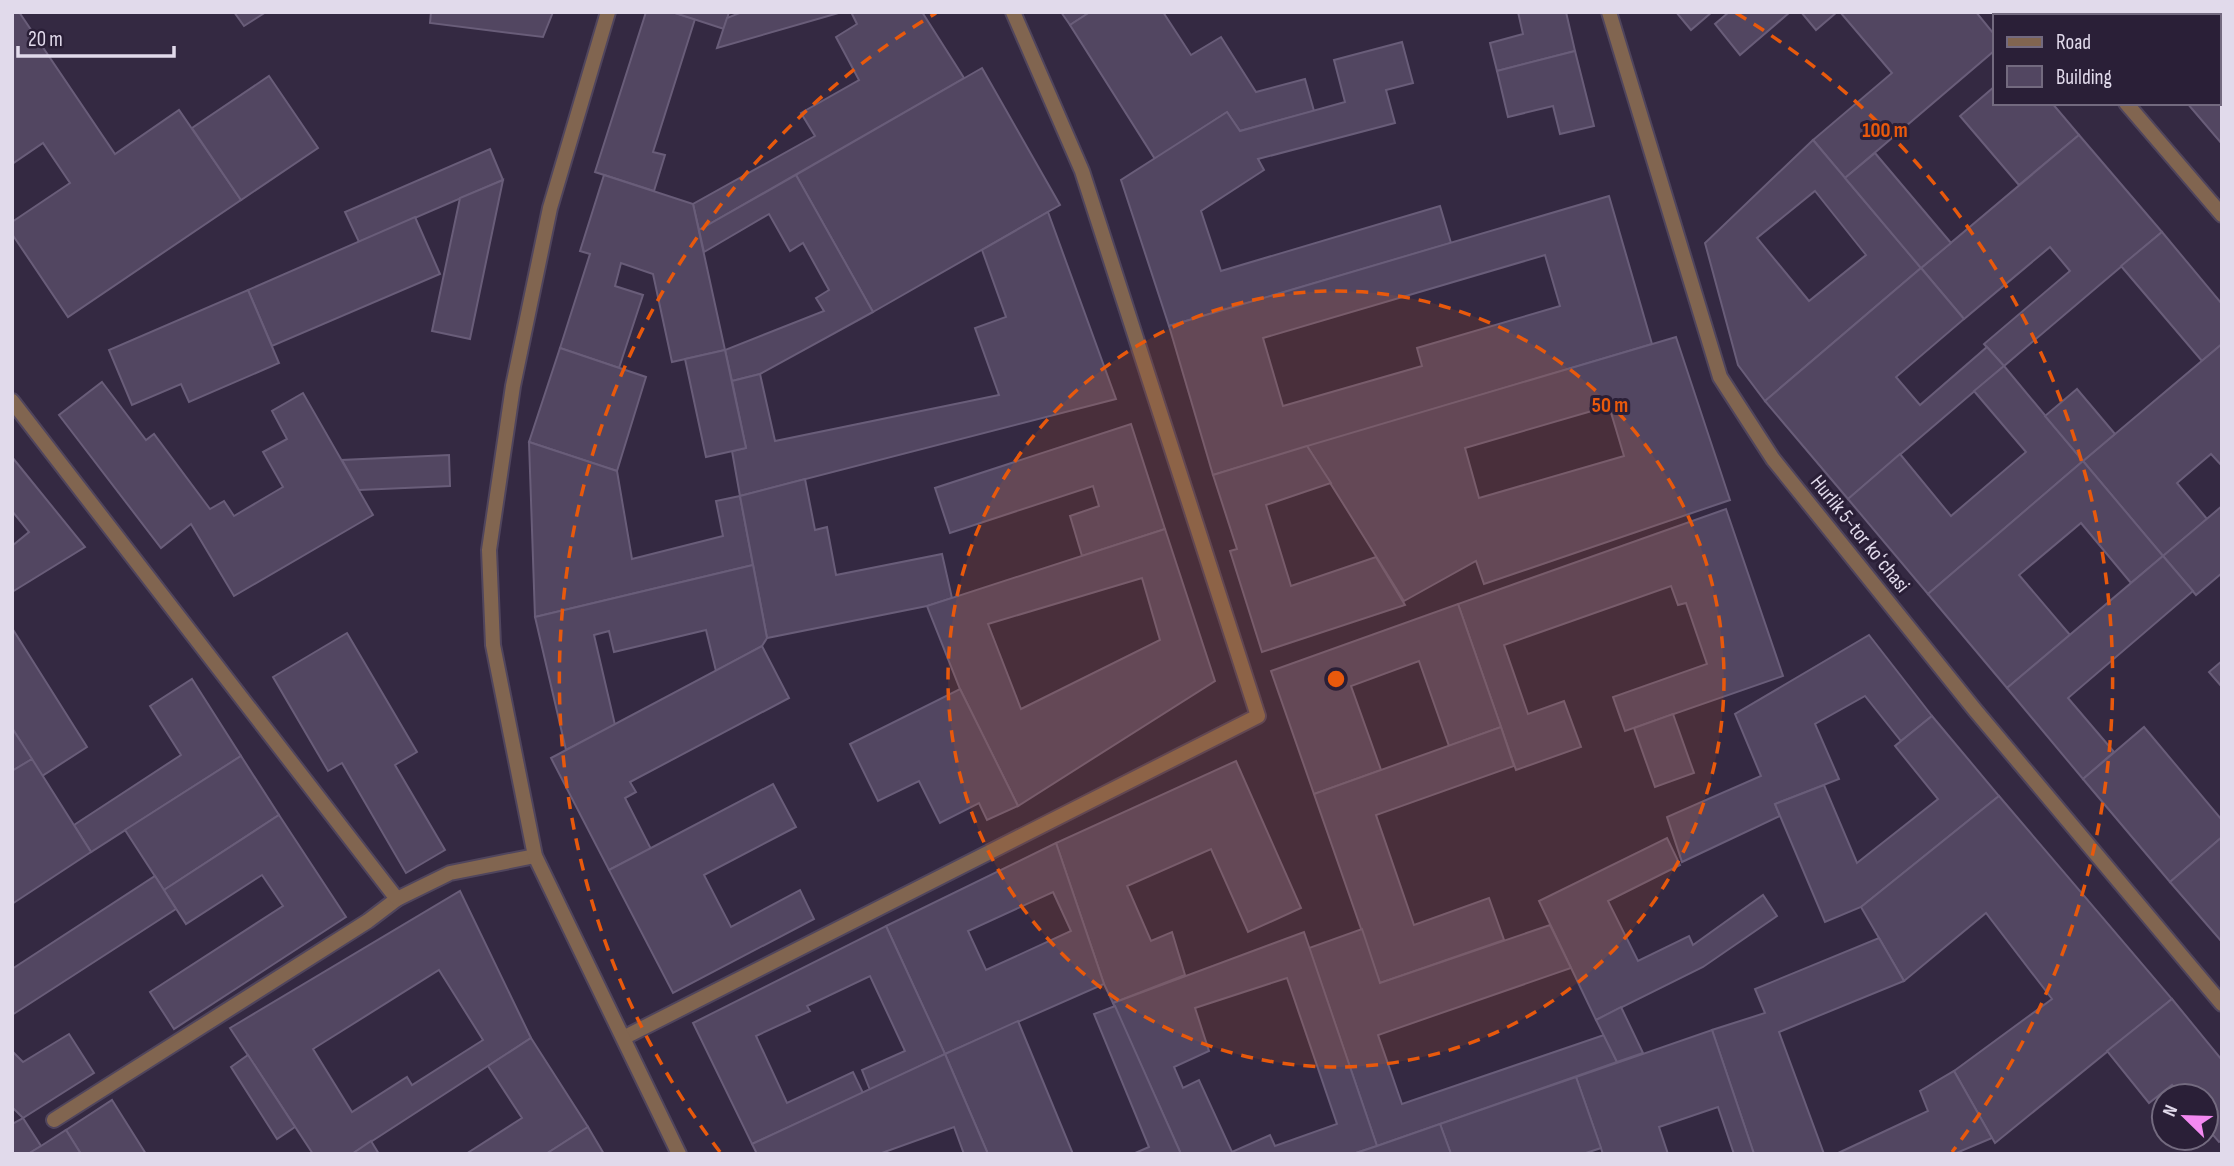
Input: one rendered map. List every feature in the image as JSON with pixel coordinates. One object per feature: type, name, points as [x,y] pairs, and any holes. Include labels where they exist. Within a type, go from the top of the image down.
[{"type":"street","points":[[608,12],[550,208],[513,386],[489,550],[493,645],[536,856],[679,1154]]},
{"type":"street","points":[[625,1037],[1258,716],[1082,171],[1013,12]]},
{"type":"street","name":"Hurlik 5-tor koʻchasi","points":[[1609,12],[1720,377],[1773,459],[1815,512],[1975,710],[2222,1004]]},
{"type":"street","points":[[2128,105],[2222,215]]},
{"type":"street","points":[[12,401],[397,898]]},
{"type":"street","points":[[54,1121],[368,921],[397,898],[450,873],[536,856]]},
{"type":"building","points":[[12,12],[19,12],[115,154],[179,110],[241,200],[68,317],[12,234],[12,222],[70,183],[43,143],[12,164]]},
{"type":"building","points":[[234,12],[266,12],[244,26]]},
{"type":"building","points":[[431,12],[553,12],[543,37],[430,23]]},
{"type":"building","points":[[646,12],[672,12],[695,19],[653,152],[665,155],[654,191],[595,172]]},
{"type":"building","points":[[672,12],[729,12],[724,29]]},
{"type":"building","points":[[742,12],[842,12],[717,48],[727,18]]},
{"type":"building","points":[[851,12],[922,12],[964,78],[699,230],[693,204],[815,136],[801,113],[859,80],[836,37],[857,24]]},
{"type":"building","points":[[1061,12],[1090,12],[1070,25]]},
{"type":"building","points":[[1090,12],[1163,12],[1191,55],[1221,37],[1256,92],[1305,79],[1314,111],[1240,131],[1227,112],[1155,159],[1070,25]]},
{"type":"building","points":[[1518,12],[1566,12],[1575,51],[1497,71],[1490,43],[1523,34]]},
{"type":"building","points":[[1676,12],[1712,12],[1691,30]]},
{"type":"building","points":[[1729,12],[1790,12],[1740,55],[1715,24]]},
{"type":"building","points":[[1801,12],[1837,12],[1816,30]]},
{"type":"building","points":[[1840,12],[1976,12],[1993,33],[1993,52],[1845,178],[1813,140],[1892,73]]},
{"type":"building","points":[[2109,12],[2170,14],[2110,14]]},
{"type":"building","points":[[1402,42],[1413,83],[1386,90],[1395,123],[1258,159],[1264,170],[1201,211],[1221,271],[1440,206],[1451,243],[1169,326],[1121,180],[1227,112],[1240,131],[1345,102],[1334,60]]},
{"type":"building","points":[[1575,51],[1594,126],[1560,134],[1553,106],[1508,117],[1497,71]]},
{"type":"building","points":[[982,68],[1060,205],[873,312],[796,175]]},
{"type":"building","points":[[2220,73],[2222,75],[2222,144],[2189,105],[2220,105]]},
{"type":"building","points":[[269,76],[318,148],[241,200],[192,128]]},
{"type":"building","points":[[1993,88],[1993,105],[2054,105],[2079,135],[2019,185],[1960,116]]},
{"type":"building","points":[[2079,135],[2162,232],[2004,366],[1984,344],[2070,271],[2050,247],[1964,319],[1921,268]]},
{"type":"building","points":[[1813,140],[1921,268],[1765,401],[1738,365],[1705,243]],"holes":[[[1815,191],[1866,255],[1809,301],[1757,238]]]},
{"type":"building","points":[[490,149],[503,180],[359,242],[345,212]]},
{"type":"building","points":[[1875,153],[1951,243],[1921,268],[1845,178]]},
{"type":"building","points":[[604,175],[693,204],[725,350],[672,362],[653,274],[621,263],[615,286],[643,295],[619,368],[560,348],[590,254],[580,251]]},
{"type":"building","points":[[796,175],[873,312],[760,374],[732,381],[725,350],[824,311],[816,298],[829,290],[803,243],[790,251],[769,214],[704,252],[699,230]]},
{"type":"building","points":[[503,180],[470,339],[432,331],[460,198]]},
{"type":"building","points":[[1609,196],[1652,344],[1213,475],[1169,326]],"holes":[[[1545,255],[1560,306],[1417,348],[1422,366],[1283,406],[1263,338]]]},
{"type":"building","points":[[1048,212],[1116,399],[740,496],[732,451],[746,448],[732,381],[760,374],[775,441],[999,395],[975,328],[1006,317],[982,250]]},
{"type":"building","points":[[415,217],[440,274],[272,346],[248,290]]},
{"type":"building","points":[[2162,232],[2222,304],[2222,344],[2202,361],[2121,266]]},
{"type":"building","points":[[1921,268],[1964,319],[1896,377],[1920,405],[1987,347],[2004,366],[1848,499],[1765,401]]},
{"type":"building","points":[[248,290],[279,363],[189,402],[181,384],[132,405],[109,350]]},
{"type":"building","points":[[1676,337],[1730,500],[1484,584],[1476,561],[1404,601],[1307,446]],"holes":[[[1609,406],[1624,456],[1479,498],[1465,448]]]},
{"type":"building","points":[[2222,344],[2222,466],[2211,454],[2177,483],[2207,519],[2163,556],[2083,461]]},
{"type":"building","points":[[560,348],[646,377],[617,471],[529,442]]},
{"type":"building","points":[[725,350],[746,448],[706,457],[685,359]]},
{"type":"building","points":[[2004,366],[2083,461],[1928,594],[1848,499],[1900,454],[1951,516],[2026,452],[1974,391]]},
{"type":"building","points":[[102,382],[146,440],[154,434],[210,509],[224,501],[234,516],[283,487],[263,452],[287,439],[272,411],[303,393],[373,515],[234,596],[191,524],[161,548],[59,415]]},
{"type":"building","points":[[2077,389],[2115,434],[2083,461],[2045,416]]},
{"type":"building","points":[[1131,424],[1165,529],[1082,556],[1070,516],[1099,506],[1093,486],[950,533],[935,488]]},
{"type":"building","points":[[529,442],[617,471],[632,559],[723,536],[716,501],[740,496],[753,565],[535,617]]},
{"type":"building","points":[[1307,446],[1331,483],[1266,505],[1291,586],[1376,557],[1405,605],[1262,652],[1230,551],[1237,549],[1213,475]]},
{"type":"building","points":[[449,455],[450,486],[359,490],[342,460]]},
{"type":"building","points":[[12,457],[85,547],[12,592],[12,546],[29,532],[12,511]]},
{"type":"building","points":[[2083,461],[2163,556],[2131,583],[2081,523],[2019,575],[2070,635],[2007,688],[1928,594]]},
{"type":"building","points":[[805,479],[815,530],[827,527],[836,575],[942,554],[952,598],[927,606],[767,638],[740,496]]},
{"type":"building","points":[[2222,506],[2222,573],[2196,595],[2163,556]]},
{"type":"building","points":[[1726,509],[1783,676],[1625,731],[1613,697],[1707,664],[1686,603],[1678,605],[1671,586],[1504,645],[1528,714],[1564,701],[1581,747],[1516,770],[1458,604]]},
{"type":"building","points":[[1165,529],[1215,681],[1018,806],[960,689],[927,606]],"holes":[[[1142,578],[1160,640],[1021,709],[988,624]]]},
{"type":"building","points":[[2163,556],[2193,591],[2068,698],[2114,752],[2083,779],[2007,688]]},
{"type":"building","points":[[753,565],[767,638],[762,646],[716,671],[706,630],[614,652],[609,631],[594,635],[615,725],[566,750],[535,617]]},
{"type":"building","points":[[1458,604],[1501,727],[1449,746],[1419,661],[1351,686],[1381,770],[1314,794],[1271,671]]},
{"type":"building","points":[[12,628],[87,747],[42,776],[12,728]]},
{"type":"building","points":[[347,633],[417,752],[395,765],[445,850],[406,873],[342,763],[328,771],[273,677]]},
{"type":"building","points":[[1869,635],[1932,716],[1901,741],[1865,696],[1815,724],[1839,779],[1775,804],[1780,816],[1682,862],[1667,817],[1761,776],[1735,714]]},
{"type":"building","points":[[762,646],[789,698],[630,782],[636,792],[625,798],[651,849],[609,870],[551,758]]},
{"type":"building","points":[[2222,661],[2222,687],[2209,672]]},
{"type":"building","points":[[192,679],[241,756],[91,852],[74,825],[181,755],[150,706]]},
{"type":"building","points":[[960,689],[1018,806],[987,820],[979,803],[940,823],[919,781],[878,801],[850,744]]},
{"type":"building","points":[[1673,714],[1694,773],[1655,787],[1634,728]]},
{"type":"building","points":[[1932,716],[1999,796],[1861,907],[1825,922],[1775,804],[1824,785],[1857,863],[1938,799],[1895,746]]},
{"type":"building","points":[[1501,727],[1514,766],[1376,815],[1414,925],[1489,898],[1504,940],[1380,983],[1314,794]]},
{"type":"building","points":[[2144,727],[2222,820],[2222,837],[2170,882],[2083,779]]},
{"type":"building","points":[[12,728],[32,759],[12,771]]},
{"type":"building","points":[[241,756],[279,815],[164,890],[125,830]]},
{"type":"building","points":[[32,759],[91,852],[12,904],[12,771]]},
{"type":"building","points":[[1236,761],[1301,908],[1248,932],[1211,849],[1127,886],[1151,941],[1172,932],[1185,975],[1113,1003],[1104,984],[1056,843]]},
{"type":"building","points":[[773,784],[796,827],[704,875],[731,927],[800,890],[814,919],[673,993],[609,870]]},
{"type":"building","points":[[1999,796],[2172,999],[1995,1143],[1954,1071],[2052,999],[1986,913],[1904,981],[1861,907]]},
{"type":"building","points":[[279,815],[346,917],[174,1029],[150,992],[283,906],[262,875],[186,924],[164,890]]},
{"type":"building","points":[[2222,837],[2222,942],[2170,882]]},
{"type":"building","points":[[1667,838],[1680,865],[1608,901],[1638,961],[1689,936],[1693,945],[1763,895],[1777,916],[1703,967],[1596,1020],[1539,901]]},
{"type":"building","points":[[1056,843],[1104,984],[945,1054],[886,926]],"holes":[[[1053,892],[1071,931],[986,970],[968,931]]]},
{"type":"building","points":[[155,876],[176,909],[12,1015],[12,969]]},
{"type":"building","points":[[460,891],[531,1038],[352,1154],[313,1154],[230,1028]],"holes":[[[439,970],[483,1040],[412,1085],[407,1077],[352,1112],[313,1049]]]},
{"type":"building","points":[[1550,925],[1571,968],[1378,1035],[1402,1104],[1604,1035],[1617,1062],[1377,1146],[1309,948],[1362,929],[1380,983]]},
{"type":"building","points":[[886,926],[945,1054],[870,1090],[862,1070],[905,1051],[870,976],[807,1006],[810,1011],[756,1036],[787,1103],[853,1072],[863,1093],[752,1144],[693,1023]]},
{"type":"building","points":[[1304,932],[1377,1146],[1353,1154],[1181,1154],[1113,1003]],"holes":[[[1287,978],[1337,1124],[1275,1146],[1270,1135],[1232,1152],[1199,1080],[1183,1088],[1174,1067],[1209,1051],[1195,1008]]]},
{"type":"building","points":[[1879,938],[1904,981],[1779,1032],[1824,1154],[1754,1154],[1712,1030],[1765,1013],[1755,989]]},
{"type":"building","points":[[2172,999],[2222,1060],[2222,1140],[2220,1141],[2220,1082],[2150,1082],[2149,1103],[2107,1051]]},
{"type":"building","points":[[1115,1006],[1181,1154],[1133,1154],[1149,1147],[1094,1014]]},
{"type":"building","points":[[1621,1007],[1643,1053],[1617,1062],[1596,1020]]},
{"type":"building","points":[[1018,1021],[1073,1154],[988,1154],[945,1054]]},
{"type":"building","points":[[1712,1030],[1754,1154],[1734,1154],[1718,1107],[1659,1127],[1668,1154],[1603,1154],[1576,1077]]},
{"type":"building","points":[[69,1034],[94,1073],[23,1118],[12,1107],[12,1051],[23,1062]]},
{"type":"building","points":[[531,1038],[588,1127],[546,1154],[466,1154],[522,1118],[488,1066]]},
{"type":"building","points":[[945,1054],[988,1154],[964,1154],[954,1127],[879,1154],[757,1154],[752,1144]]},
{"type":"building","points":[[248,1055],[295,1127],[277,1139],[231,1067]]},
{"type":"building","points":[[1954,1071],[1992,1138],[1954,1154],[1836,1154],[1928,1111],[1920,1091]]},
{"type":"building","points":[[1576,1077],[1601,1148],[1583,1154],[1451,1154],[1440,1124]]},
{"type":"building","points":[[112,1100],[146,1154],[81,1154],[66,1130]]},
{"type":"building","points":[[23,1118],[41,1146],[28,1154],[12,1154],[12,1124]]},
{"type":"building","points":[[1440,1124],[1451,1154],[1353,1154],[1377,1146]]},
{"type":"building","points":[[588,1127],[604,1154],[546,1154]]},
{"type":"building","points":[[66,1130],[81,1154],[28,1154],[41,1146]]},
{"type":"building","points":[[371,1141],[379,1154],[352,1154]]}]
